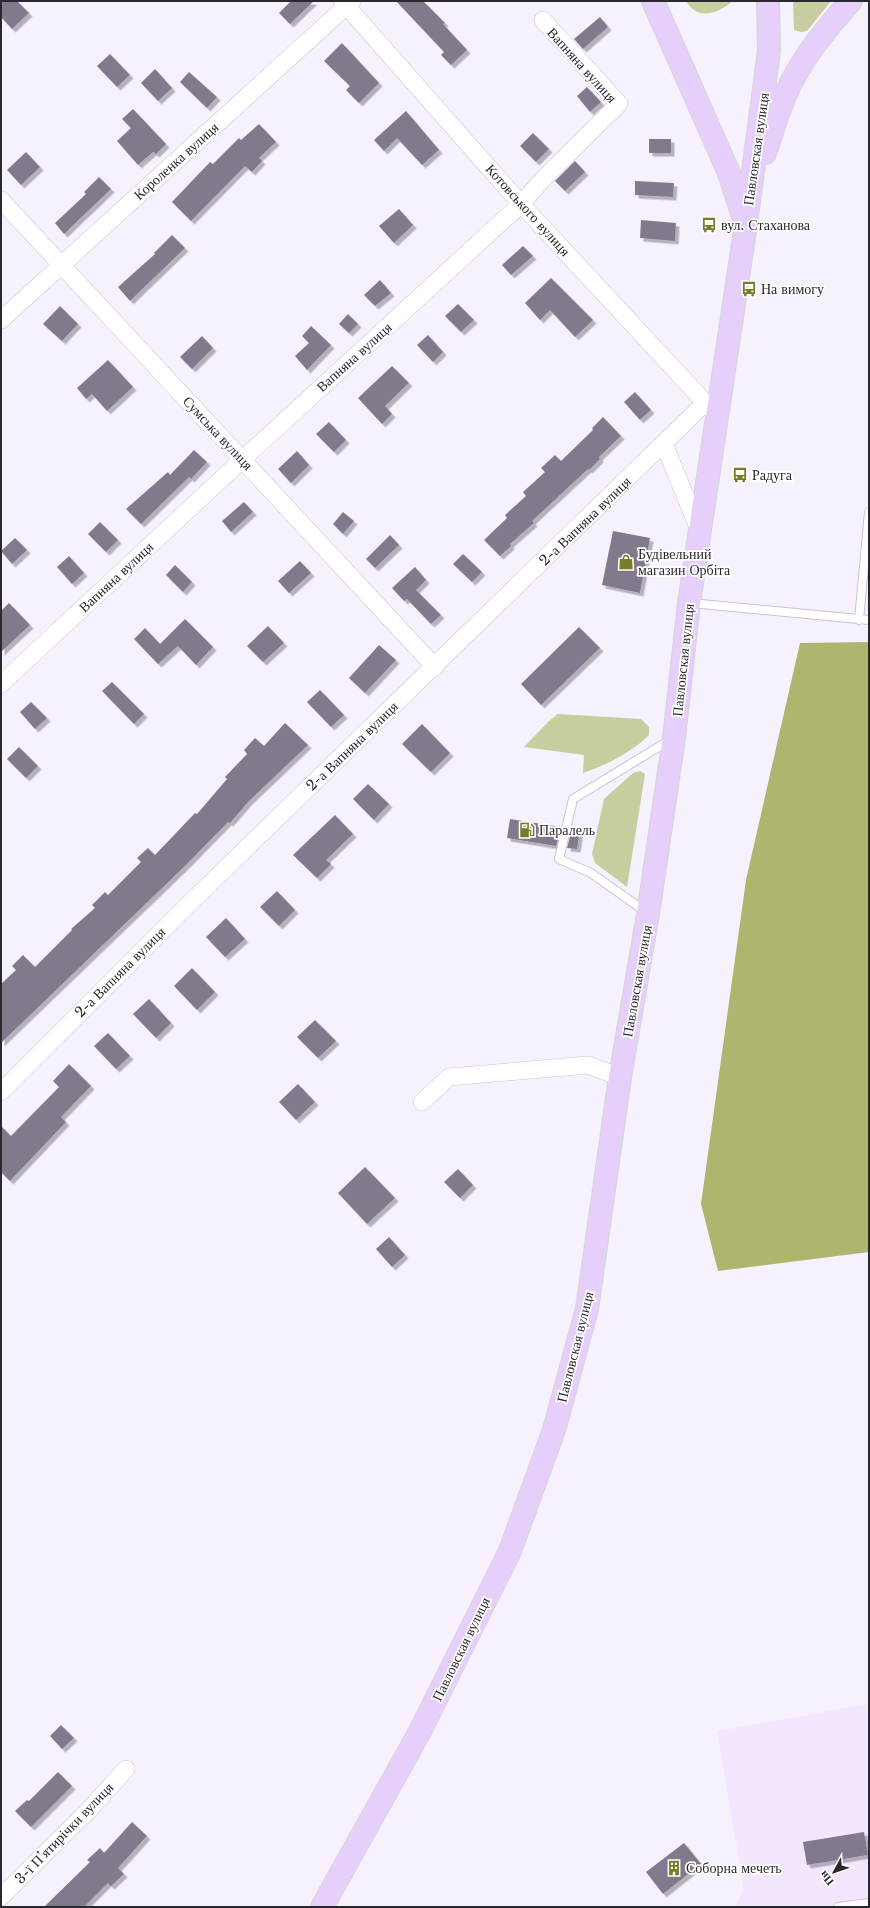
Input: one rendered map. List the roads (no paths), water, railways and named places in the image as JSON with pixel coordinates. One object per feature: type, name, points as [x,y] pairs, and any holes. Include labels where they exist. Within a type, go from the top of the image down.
[{"type":"main road","points":[[653,1],[729,173],[746,224]]},
{"type":"main road","name":"Павловская вулиця","points":[[322,1907],[418,1735],[510,1551],[554,1430],[587,1309],[620,1077],[648,914],[674,738],[689,603],[700,532],[711,410],[746,224],[769,51],[768,1]]},
{"type":"main road","points":[[746,224],[764,154],[781,105],[799,68],[819,38],[851,1]]},
{"type":"street","name":"Котовського вулиця","points":[[347,3],[522,204],[711,410]]},
{"type":"street","name":"Короленка вулиця","points":[[1,320],[347,3]]},
{"type":"street","name":"Вапняна вулиця","points":[[1,684],[243,459],[522,204],[543,179],[619,104],[543,20]]},
{"type":"street","name":"Сумська вулиця","points":[[1,200],[435,667]]},
{"type":"street","name":"2-а Вапняна вулиця","points":[[1,1092],[195,898],[664,444],[711,410]]},
{"type":"street","points":[[664,444],[700,532]]},
{"type":"street","points":[[422,1102],[449,1077],[588,1065],[620,1077]]},
{"type":"street","name":"3-ї П’ятирічки вулиця","points":[[1,1897],[89,1810],[126,1769]]},
{"type":"lane","points":[[860,620],[869,512]]},
{"type":"lane","points":[[689,603],[869,620]]},
{"type":"lane","points":[[648,914],[591,873],[559,860],[573,799],[674,738]]},
{"type":"lane","points":[[838,1907],[869,1902]]},
{"type":"place","name":"вул. Стаханова","points":[[709,225]]},
{"type":"place","name":"На вимогу","points":[[749,289]]},
{"type":"place","name":"Радуга","points":[[740,475]]},
{"type":"place","name":"Будівельний магазин Орбіта","points":[[626,562]]},
{"type":"place","name":"Паралель","points":[[527,830]]},
{"type":"place","name":"Соборна мечеть","points":[[674,1868]]}]
